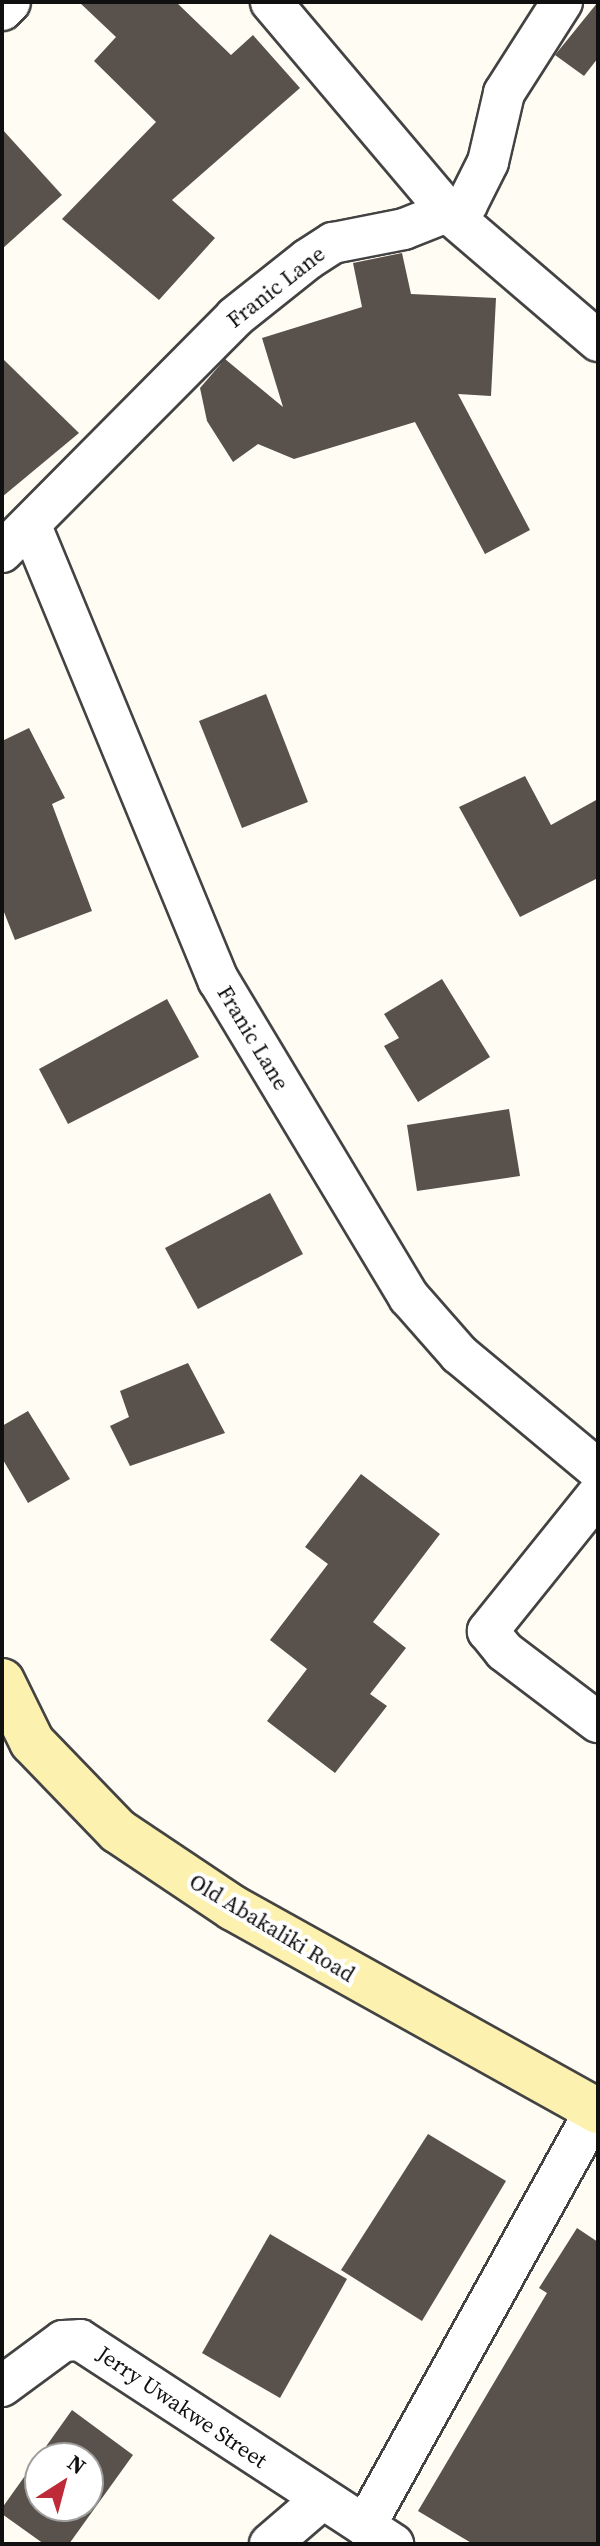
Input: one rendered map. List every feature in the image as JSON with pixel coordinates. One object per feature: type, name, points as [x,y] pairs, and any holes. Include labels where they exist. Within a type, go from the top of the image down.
[{"type":"main road","name":"Old Abakaliki Road","points":[[2,1681],[32,1742],[118,1831],[233,1908],[597,2110]]},
{"type":"street","points":[[2,10],[10,2]]},
{"type":"street","points":[[271,2],[450,214],[598,341]]},
{"type":"street","name":"Franic Lane","points":[[562,2],[504,93],[481,183],[467,204],[450,214],[333,243],[308,259],[235,317],[16,539],[219,981],[409,1297],[459,1354],[598,1470]]},
{"type":"street","points":[[598,1494],[488,1631],[504,1651],[598,1722]]},
{"type":"street","points":[[379,2535],[597,2110]]},
{"type":"street","name":"Jerry Uwakwe Street","points":[[2,2386],[63,2341],[80,2340],[172,2396],[320,2501],[379,2535]]},
{"type":"street","points":[[270,2544],[320,2501]]},
{"type":"building","points":[[79,2],[176,2],[231,55],[253,35],[300,88],[172,200],[215,238],[159,300],[62,219],[156,122],[94,61],[116,37]]},
{"type":"building","points":[[598,2],[598,58],[584,76],[555,55]]},
{"type":"building","points":[[2,129],[62,195],[2,249]]},
{"type":"building","points":[[402,253],[411,294],[496,298],[491,396],[458,394],[530,530],[485,554],[415,422],[294,459],[258,444],[233,462],[207,421],[200,388],[225,359],[283,407],[262,338],[362,307],[353,263]]},
{"type":"building","points":[[2,358],[79,433],[2,497]]},
{"type":"building","points":[[266,694],[308,802],[242,828],[199,721]]},
{"type":"building","points":[[29,728],[65,798],[52,804],[92,911],[15,940],[2,907],[2,741]]},
{"type":"building","points":[[525,776],[551,825],[598,799],[598,878],[520,917],[459,807]]},
{"type":"building","points":[[442,979],[490,1057],[418,1102],[384,1046],[399,1038],[384,1014]]},
{"type":"building","points":[[167,999],[199,1057],[68,1124],[39,1069]]},
{"type":"building","points":[[509,1109],[520,1176],[417,1191],[407,1125]]},
{"type":"building","points":[[270,1193],[303,1254],[198,1309],[165,1248]]},
{"type":"building","points":[[188,1363],[225,1433],[130,1466],[110,1426],[129,1417],[120,1391]]},
{"type":"building","points":[[28,1411],[70,1479],[28,1503],[2,1458],[2,1426]]},
{"type":"building","points":[[361,1474],[440,1534],[373,1622],[406,1648],[370,1694],[387,1706],[335,1773],[267,1721],[307,1669],[270,1640],[328,1564],[305,1547]]},
{"type":"building","points":[[428,2134],[506,2181],[422,2321],[341,2270]]},
{"type":"building","points":[[577,2228],[598,2242],[598,2544],[473,2544],[418,2511],[547,2293],[539,2288]]},
{"type":"building","points":[[270,2234],[347,2279],[280,2398],[202,2353]]},
{"type":"building","points":[[72,2410],[133,2455],[104,2495],[104,2442],[49,2442]]},
{"type":"building","points":[[24,2477],[24,2522],[85,2522],[69,2544],[44,2544],[2,2514],[2,2508]]}]
